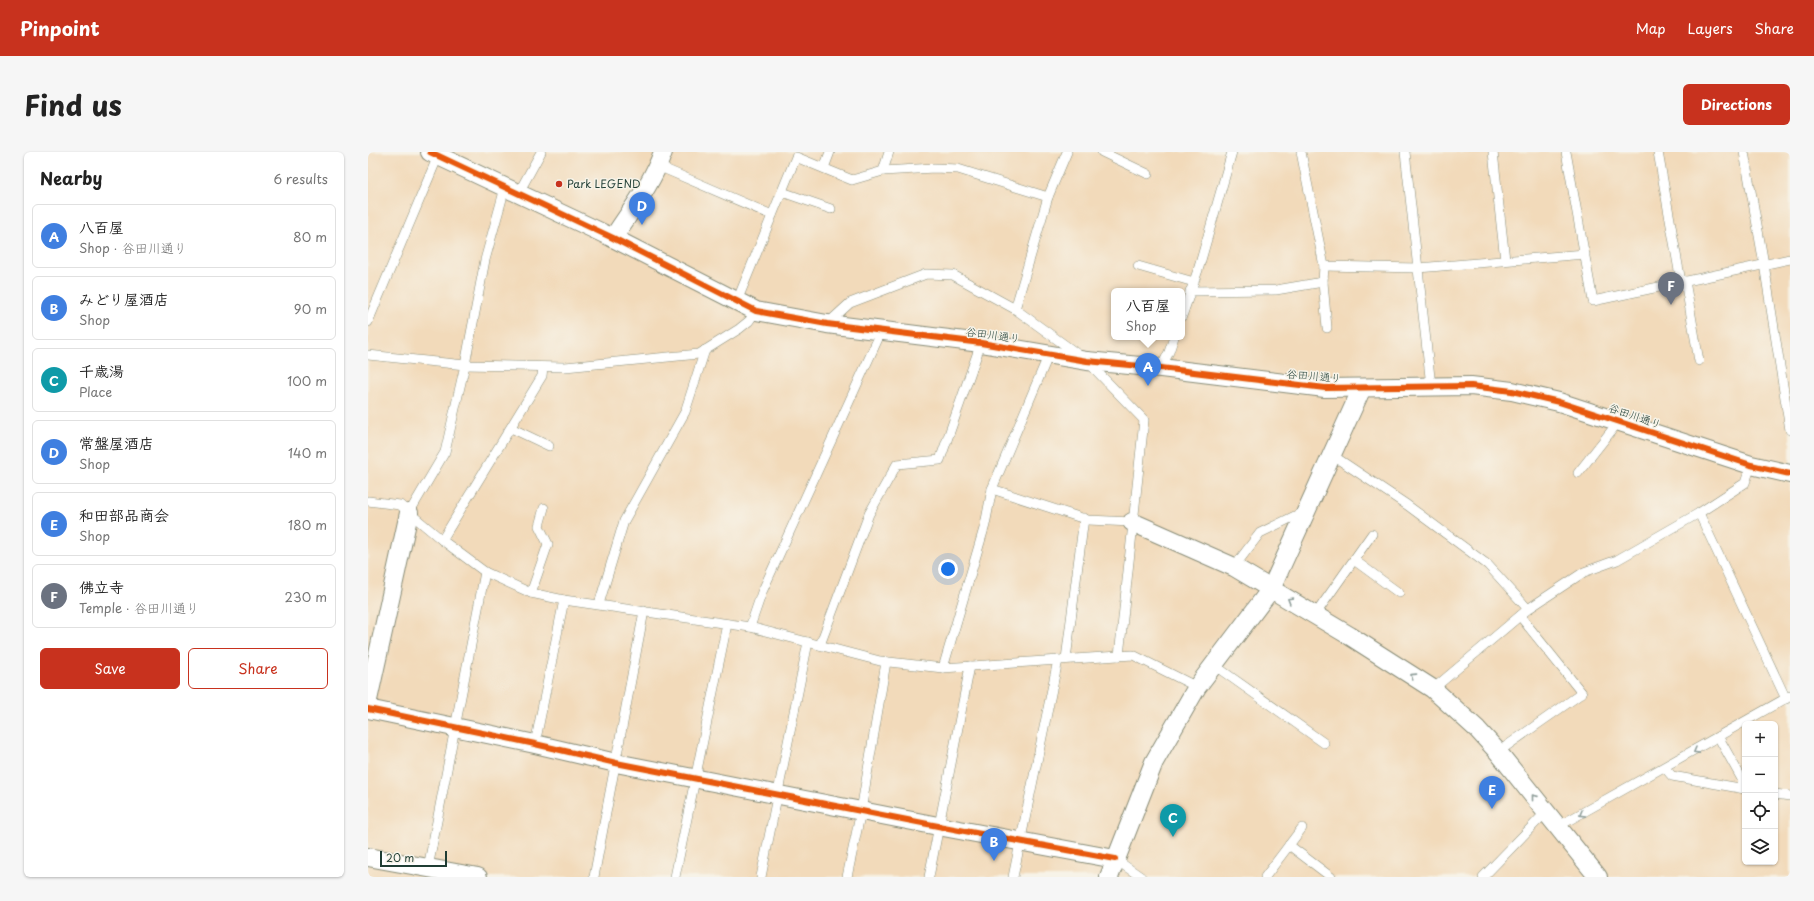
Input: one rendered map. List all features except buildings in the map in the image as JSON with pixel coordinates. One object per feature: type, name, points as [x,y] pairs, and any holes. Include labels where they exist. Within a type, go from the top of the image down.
[{"type":"street","name":"谷田川通り","points":[[434,154],[612,238],[756,310],[827,324],[981,343],[1087,361],[1160,368],[1325,388],[1471,386],[1512,391],[1559,402],[1751,465],[1790,474]]},
{"type":"street","points":[[612,238],[642,196],[661,159]]},
{"type":"street","points":[[1109,877],[1154,762],[1197,686],[1271,589],[1362,388]]},
{"type":"street","points":[[368,700],[409,513]]},
{"type":"street","points":[[1132,522],[1234,567],[1350,636],[1434,689],[1477,729],[1498,752],[1557,828],[1598,877]]},
{"type":"street","points":[[368,709],[535,744],[616,763],[1115,859]]},
{"type":"street","points":[[368,857],[478,877]]},
{"type":"lane","points":[[409,513],[445,452],[465,365],[485,260],[511,191],[541,152]]},
{"type":"lane","points":[[824,168],[830,152]]},
{"type":"lane","points":[[883,171],[889,152]]},
{"type":"lane","points":[[1015,309],[1048,198],[1067,152]]},
{"type":"lane","points":[[1102,152],[1148,174]]},
{"type":"lane","points":[[1185,307],[1194,282],[1232,152]]},
{"type":"lane","points":[[1301,152],[1324,266],[1323,282],[1327,328]]},
{"type":"lane","points":[[1405,152],[1428,371],[1431,386]]},
{"type":"lane","points":[[1493,152],[1505,260]]},
{"type":"lane","points":[[1566,152],[1593,301],[1790,259]]},
{"type":"lane","points":[[1658,152],[1698,361]]},
{"type":"lane","points":[[1744,152],[1764,264],[1790,430]]},
{"type":"lane","points":[[368,322],[434,154]]},
{"type":"lane","points":[[737,301],[796,157],[852,180],[883,171],[934,168],[958,170],[1048,198]]},
{"type":"lane","points":[[661,159],[772,215]]},
{"type":"lane","points":[[782,192],[831,209]]},
{"type":"lane","points":[[1324,266],[1418,268],[1585,254]]},
{"type":"lane","points":[[1138,266],[1194,282]]},
{"type":"lane","points":[[827,324],[850,303],[926,274],[954,275],[1015,309],[1087,361],[1144,420],[1119,656]]},
{"type":"lane","points":[[1190,291],[1276,290],[1323,282]]},
{"type":"lane","points":[[368,355],[465,365],[565,367],[699,354],[740,329],[749,321],[756,310]]},
{"type":"lane","points":[[750,627],[762,592],[882,330]]},
{"type":"lane","points":[[1160,368],[1169,352],[1173,340]]},
{"type":"lane","points":[[820,645],[869,514],[897,464],[940,460],[981,343]]},
{"type":"lane","points":[[599,604],[624,521],[685,412],[705,350]]},
{"type":"lane","points":[[943,668],[984,525],[992,489],[1049,354]]},
{"type":"lane","points":[[442,540],[542,376],[543,367]]},
{"type":"lane","points":[[1578,473],[1620,421]]},
{"type":"lane","points":[[510,428],[549,446]]},
{"type":"lane","points":[[1332,455],[1407,505],[1488,565],[1528,609]]},
{"type":"lane","points":[[1434,689],[1528,609],[1584,572],[1618,560],[1700,513],[1745,483],[1751,465]]},
{"type":"lane","points":[[992,489],[1084,518],[1132,522]]},
{"type":"lane","points":[[368,501],[400,505],[442,540],[485,572],[532,593],[564,600],[750,627],[886,662],[943,668],[1133,655],[1197,686]]},
{"type":"lane","points":[[532,593],[548,544],[539,526],[544,508]]},
{"type":"lane","points":[[1234,567],[1260,534],[1308,510]]},
{"type":"lane","points":[[1557,828],[1788,698],[1700,513]]},
{"type":"lane","points":[[1012,877],[1019,841],[1062,659],[1084,518]]},
{"type":"lane","points":[[1315,615],[1372,534]]},
{"type":"lane","points":[[1354,560],[1399,593]]},
{"type":"lane","points":[[428,868],[485,572]]},
{"type":"lane","points":[[535,744],[564,600]]},
{"type":"lane","points":[[594,877],[644,611]]},
{"type":"lane","points":[[1498,752],[1582,694],[1520,616]]},
{"type":"lane","points":[[675,877],[727,624]]},
{"type":"lane","points":[[761,877],[808,642]]},
{"type":"lane","points":[[847,877],[861,811],[886,662]]},
{"type":"lane","points":[[1214,664],[1324,743]]},
{"type":"lane","points":[[929,877],[970,666]]},
{"type":"lane","points":[[1719,738],[1742,779]]},
{"type":"lane","points":[[1665,768],[1672,776],[1742,789]]},
{"type":"lane","points":[[1778,794],[1790,796]]},
{"type":"lane","points":[[1483,877],[1546,812]]},
{"type":"lane","points":[[1265,877],[1302,828]]},
{"type":"lane","points":[[1289,845],[1332,877]]},
{"type":"lane","points":[[1115,859],[1141,877]]},
{"type":"cycle path","points":[[430,152],[613,238],[756,311],[827,324],[981,343],[1087,361],[1161,368],[1325,388],[1471,386],[1512,391],[1559,402],[1751,465],[1790,474]]},
{"type":"cycle path","points":[[368,709],[535,744],[616,763],[1115,859]]},
{"type":"place","name":"Park LEGEND","points":[[559,184]]},
{"type":"place","name":"常盤屋酒店","points":[[642,225]]},
{"type":"place","name":"佛立寺","points":[[1671,305]]},
{"type":"place","name":"八百屋","points":[[1148,386]]},
{"type":"place","name":"和田部品商会","points":[[1492,809]]},
{"type":"place","name":"千歳湯","points":[[1173,837]]},
{"type":"place","name":"みどり屋酒店","points":[[994,861]]}]
